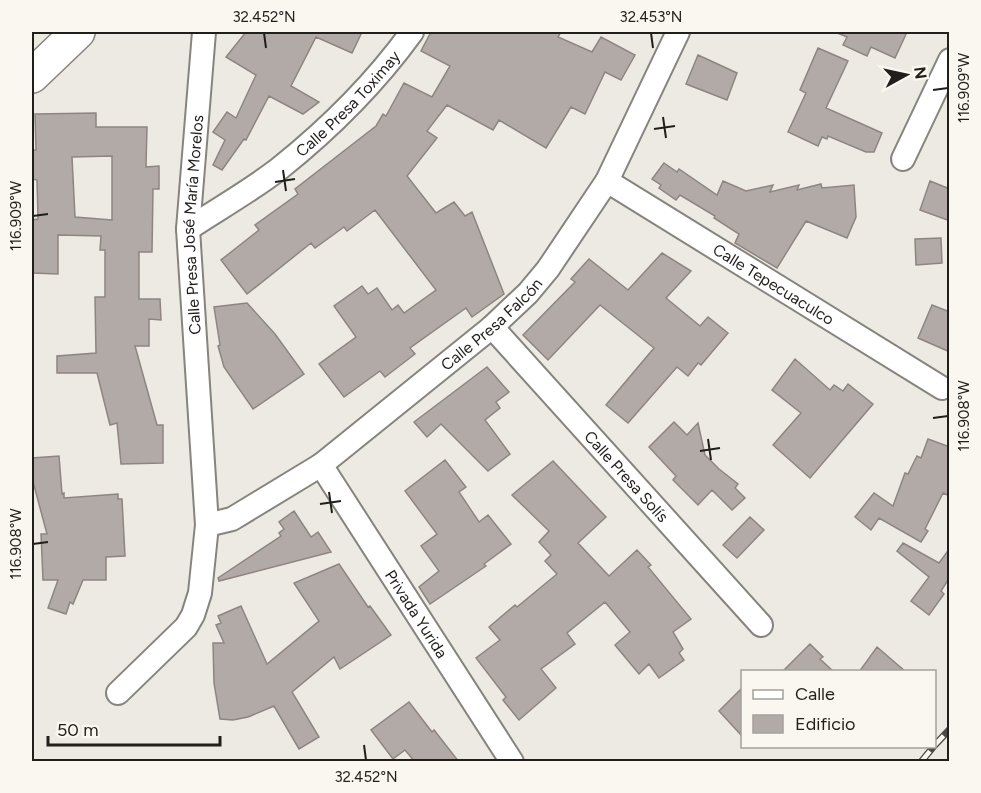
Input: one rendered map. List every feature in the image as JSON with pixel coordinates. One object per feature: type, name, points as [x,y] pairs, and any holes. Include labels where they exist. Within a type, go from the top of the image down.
[{"type":"main road","points":[[32,76],[78,32]]},
{"type":"street","name":"Calle Presa José María Morelos","points":[[118,693],[186,627],[193,615],[200,593],[207,525],[188,229],[204,32]]},
{"type":"street","name":"Calle Presa Toximay","points":[[188,229],[279,169],[327,128],[368,88],[412,32]]},
{"type":"street","name":"Calle Presa Falcón","points":[[207,525],[232,519],[321,465],[492,327],[528,293],[548,269],[607,181],[678,32]]},
{"type":"street","points":[[903,159],[950,60]]},
{"type":"street","name":"Calle Tepecuaculco","points":[[607,181],[942,388]]},
{"type":"street","name":"Calle Presa Solís","points":[[492,327],[761,626]]},
{"type":"street","name":"Privada Yurida","points":[[321,465],[512,762]]},
{"type":"building","points":[[246,32],[362,32],[352,53],[316,37],[291,86],[319,102],[303,114],[269,96],[246,140],[244,139],[222,170],[213,165],[225,140],[213,132],[227,112],[236,118],[256,75],[226,57]]},
{"type":"building","points":[[431,32],[561,32],[558,37],[592,52],[601,37],[635,55],[621,80],[605,72],[585,114],[571,107],[546,148],[499,120],[493,130],[447,105],[427,131],[437,138],[407,176],[436,213],[454,202],[465,216],[472,212],[504,294],[472,317],[466,308],[410,348],[415,354],[385,377],[380,371],[344,397],[319,364],[356,337],[334,306],[362,286],[368,294],[377,288],[392,310],[398,305],[404,313],[436,290],[375,210],[347,231],[344,227],[315,248],[311,243],[247,294],[221,260],[259,230],[255,225],[298,194],[295,189],[376,126],[383,114],[386,116],[404,83],[432,97],[450,66],[421,51]]},
{"type":"building","points":[[835,32],[907,32],[895,58],[871,47],[867,56],[843,45],[847,37]]},
{"type":"building","points":[[818,48],[848,61],[826,108],[882,133],[874,152],[866,152],[828,136],[827,139],[822,137],[818,146],[788,132],[806,93],[800,90]]},
{"type":"building","points":[[698,55],[737,73],[727,100],[686,84]]},
{"type":"building","points":[[96,113],[96,127],[147,127],[146,167],[159,166],[159,189],[153,189],[152,252],[139,252],[139,299],[160,299],[161,320],[149,319],[149,346],[135,346],[157,425],[163,425],[163,463],[121,464],[117,423],[110,425],[97,373],[57,373],[57,356],[96,353],[95,297],[105,297],[105,250],[100,250],[101,236],[58,235],[58,274],[32,273],[32,220],[38,219],[37,180],[32,179],[32,150],[36,150],[35,114]],"holes":[[[112,156],[112,220],[75,217],[72,157]]]},
{"type":"building","points":[[664,163],[677,172],[679,169],[717,195],[723,181],[746,191],[773,185],[770,192],[799,185],[797,190],[821,184],[822,188],[854,185],[856,217],[847,238],[806,221],[777,268],[735,243],[739,234],[714,218],[715,216],[680,195],[676,200],[659,188],[661,185],[652,179]]},
{"type":"building","points":[[930,181],[950,189],[950,221],[920,210]]},
{"type":"building","points":[[941,238],[942,263],[916,265],[915,239]]},
{"type":"building","points":[[662,253],[691,271],[666,298],[700,326],[708,317],[728,333],[701,365],[698,363],[688,376],[677,367],[628,423],[606,405],[654,348],[600,305],[548,360],[523,335],[575,282],[571,279],[589,259],[628,290]]},
{"type":"building","points":[[247,303],[275,334],[304,374],[253,409],[224,367],[218,346],[220,345],[214,307]]},
{"type":"building","points":[[932,305],[950,312],[950,352],[918,338]]},
{"type":"building","points":[[795,359],[830,390],[834,385],[843,391],[848,384],[873,404],[810,478],[773,445],[801,413],[772,390]]},
{"type":"building","points":[[487,367],[509,392],[496,402],[500,408],[485,420],[510,454],[488,471],[441,424],[427,437],[414,422]]},
{"type":"building","points":[[674,422],[687,435],[698,423],[705,455],[738,484],[735,488],[745,498],[732,510],[712,490],[698,505],[673,480],[676,476],[649,447]]},
{"type":"building","points":[[928,439],[950,447],[950,496],[943,493],[925,529],[928,531],[921,542],[879,518],[871,530],[855,517],[874,493],[893,506],[905,473],[908,474],[917,456],[921,458]]},
{"type":"building","points":[[59,456],[64,498],[118,494],[118,499],[122,499],[125,556],[106,557],[106,580],[83,580],[66,614],[48,608],[58,580],[43,580],[41,534],[47,534],[32,478],[32,458]]},
{"type":"building","points":[[445,460],[466,487],[459,492],[479,522],[488,515],[511,544],[484,564],[486,566],[430,604],[419,587],[439,571],[421,546],[437,534],[405,491]]},
{"type":"building","points":[[553,461],[606,517],[578,543],[609,576],[637,550],[651,565],[648,567],[691,619],[673,632],[683,649],[679,653],[684,660],[659,678],[649,664],[639,674],[615,645],[630,632],[605,602],[567,633],[575,644],[541,669],[556,688],[519,720],[503,700],[506,697],[476,658],[500,640],[489,627],[557,574],[545,561],[551,555],[539,542],[549,531],[512,495]]},
{"type":"building","points":[[294,511],[311,537],[318,532],[331,552],[219,581],[218,578],[281,536],[279,533],[284,529],[279,522]]},
{"type":"building","points":[[750,517],[764,530],[737,558],[723,545]]},
{"type":"building","points":[[903,543],[939,563],[950,548],[950,577],[941,591],[944,594],[929,615],[911,601],[929,577],[897,551]]},
{"type":"building","points":[[339,564],[368,607],[370,606],[391,635],[340,669],[334,657],[292,692],[319,737],[299,749],[274,706],[248,717],[233,720],[220,719],[214,683],[213,643],[224,643],[216,625],[221,623],[218,616],[241,606],[267,664],[319,621],[294,583]]},
{"type":"building","points":[[810,644],[823,657],[820,659],[832,670],[784,670]]},
{"type":"building","points":[[877,647],[904,670],[860,670]]},
{"type":"building","points":[[741,689],[741,735],[719,711]]},
{"type":"building","points":[[409,702],[459,762],[415,762],[405,750],[393,759],[371,730]]},
{"type":"railway","points":[[936,744],[950,729]]},
{"type":"railway","points":[[921,762],[932,748]]}]
